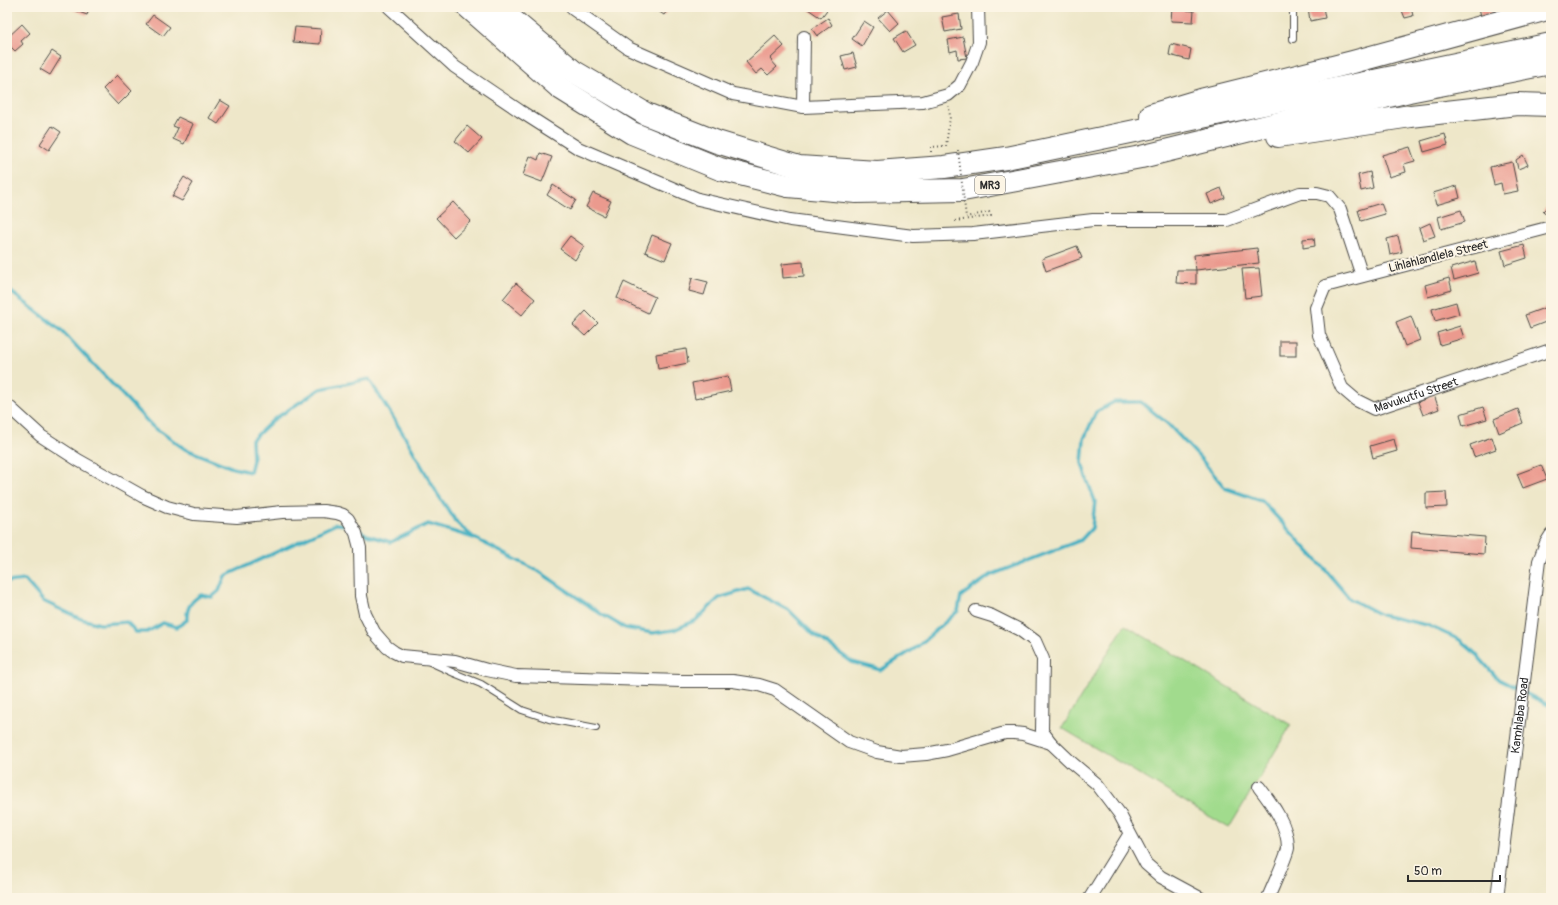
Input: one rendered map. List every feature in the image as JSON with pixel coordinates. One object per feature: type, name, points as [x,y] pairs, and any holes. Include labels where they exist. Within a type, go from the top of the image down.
[{"type":"highway","name":"MR3","points":[[468,7],[560,88],[632,133],[720,169],[788,186],[856,192],[963,190],[1141,157],[1409,91],[1551,63]]},
{"type":"highway","name":"MR3","points":[[497,7],[573,71],[646,114],[717,142],[799,167],[878,172],[944,167],[1006,158],[1551,44]]},
{"type":"highway","points":[[1006,158],[1202,100],[1353,62],[1551,8]]},
{"type":"highway","points":[[1141,157],[1411,116],[1517,104],[1551,105]]},
{"type":"street","points":[[389,7],[454,66],[572,144],[698,199],[790,220],[913,236],[973,234],[1093,220],[1227,220],[1300,193],[1317,193],[1329,196],[1340,209],[1362,276]]},
{"type":"street","points":[[573,10],[628,48],[734,94],[803,107],[923,102],[948,95],[960,85],[972,62],[979,42],[978,7]]},
{"type":"street","points":[[803,107],[804,37]]},
{"type":"street","name":"Lihlahlandlela Street","points":[[1325,286],[1551,227]]},
{"type":"street","name":"Mavukutfu Street","points":[[1325,286],[1316,308],[1318,335],[1342,388],[1356,400],[1374,408],[1551,350]]},
{"type":"street","points":[[7,405],[41,436],[78,460],[142,496],[167,507],[194,514],[237,517],[282,512],[323,511],[343,515],[348,519],[356,533],[360,548],[361,596],[365,614],[374,632],[394,652],[402,656],[455,661],[516,676],[733,681],[760,685],[776,690],[849,742],[877,752],[901,756],[926,754],[947,750],[1014,732],[1051,743]]},
{"type":"street","name":"Kamhlaba Road","points":[[1497,898],[1539,561],[1551,535]]},
{"type":"street","points":[[976,611],[992,616],[1020,630],[1035,641],[1043,659],[1042,731],[1051,743],[1097,784],[1119,813],[1146,864],[1160,877],[1200,898]]},
{"type":"street","points":[[1259,787],[1275,808],[1285,830],[1288,849],[1268,898]]},
{"type":"street","points":[[1090,898],[1130,835]]},
{"type":"lane","points":[[1293,7],[1293,39]]},
{"type":"lane","points":[[423,658],[454,673],[482,684],[522,710],[549,719],[596,728]]},
{"type":"path","points":[[946,146],[950,117],[948,95]]},
{"type":"path","points":[[955,222],[991,216],[989,212],[966,217],[958,150]]},
{"type":"green space","points":[[1125,625],[1291,725],[1229,828],[1062,728]]},
{"type":"building","points":[[71,7],[90,7],[87,15],[71,9]]},
{"type":"building","points":[[656,7],[670,7],[664,15],[655,9]]},
{"type":"building","points":[[805,7],[829,7],[821,18]]},
{"type":"building","points":[[1172,7],[1185,7],[1184,10],[1194,11],[1193,22],[1171,21]]},
{"type":"building","points":[[1308,7],[1323,7],[1325,18],[1310,21]]},
{"type":"building","points":[[1411,7],[1413,16],[1405,18],[1401,8]]},
{"type":"building","points":[[1479,7],[1492,7],[1495,11],[1481,17]]},
{"type":"building","points":[[888,10],[899,23],[890,31],[878,18]]},
{"type":"building","points":[[959,14],[961,29],[945,32],[942,17]]},
{"type":"building","points":[[153,15],[170,27],[163,36],[146,24]]},
{"type":"building","points":[[828,18],[832,25],[817,36],[812,29]]},
{"type":"building","points":[[864,21],[873,27],[862,46],[852,39]]},
{"type":"building","points":[[22,24],[30,33],[21,41],[23,44],[15,51],[7,43],[7,38]]},
{"type":"building","points":[[295,27],[321,29],[320,44],[293,42]]},
{"type":"building","points":[[906,31],[915,45],[903,52],[894,38]]},
{"type":"building","points":[[775,36],[784,46],[770,59],[777,67],[768,75],[762,69],[756,74],[746,62]]},
{"type":"building","points":[[963,37],[967,58],[958,59],[957,50],[950,52],[948,40]]},
{"type":"building","points":[[1171,44],[1191,49],[1189,60],[1169,55]]},
{"type":"building","points":[[52,51],[61,57],[50,75],[40,69]]},
{"type":"building","points":[[853,53],[857,67],[845,70],[841,56]]},
{"type":"building","points":[[117,75],[132,91],[118,105],[103,89]]},
{"type":"building","points":[[220,100],[230,106],[218,124],[209,118]]},
{"type":"building","points":[[178,117],[193,124],[184,144],[173,139],[178,128],[173,126]]},
{"type":"building","points":[[52,126],[61,132],[49,150],[40,144]]},
{"type":"building","points":[[467,126],[482,139],[469,153],[455,141]]},
{"type":"building","points":[[1445,134],[1448,145],[1424,152],[1421,141]]},
{"type":"building","points":[[1410,147],[1415,161],[1404,164],[1406,172],[1389,177],[1382,155]]},
{"type":"building","points":[[540,153],[552,157],[542,182],[523,175],[530,156],[538,160]]},
{"type":"building","points":[[1523,155],[1528,165],[1518,169],[1516,160]]},
{"type":"building","points":[[1512,162],[1518,191],[1503,194],[1501,183],[1494,185],[1490,167]]},
{"type":"building","points":[[1370,172],[1373,188],[1361,191],[1358,175]]},
{"type":"building","points":[[184,177],[193,183],[182,201],[172,196]]},
{"type":"building","points":[[553,185],[576,200],[570,210],[547,195]]},
{"type":"building","points":[[1457,186],[1460,198],[1436,205],[1433,193]]},
{"type":"building","points":[[1221,188],[1225,198],[1211,204],[1207,194]]},
{"type":"building","points":[[593,193],[611,201],[604,216],[586,207]]},
{"type":"building","points":[[453,202],[471,221],[454,237],[436,218]]},
{"type":"building","points":[[1381,203],[1385,214],[1361,221],[1358,210]]},
{"type":"building","points":[[1551,203],[1551,214],[1549,216],[1543,211]]},
{"type":"building","points":[[1461,210],[1465,222],[1441,229],[1438,217]]},
{"type":"building","points":[[1430,223],[1435,236],[1423,240],[1419,228]]},
{"type":"building","points":[[652,235],[672,243],[665,260],[645,252]]},
{"type":"building","points":[[570,236],[584,246],[575,260],[560,249]]},
{"type":"building","points":[[1398,236],[1402,252],[1390,255],[1387,239]]},
{"type":"building","points":[[1314,238],[1315,246],[1303,248],[1303,239]]},
{"type":"building","points":[[1524,245],[1527,258],[1505,265],[1501,251]]},
{"type":"building","points":[[1077,246],[1082,258],[1046,271],[1042,259]]},
{"type":"building","points":[[1257,248],[1259,263],[1196,270],[1194,255]]},
{"type":"building","points":[[1475,261],[1478,273],[1454,280],[1451,268]]},
{"type":"building","points":[[803,262],[804,276],[783,278],[782,264]]},
{"type":"building","points":[[1259,268],[1262,296],[1245,298],[1242,269]]},
{"type":"building","points":[[1177,270],[1196,270],[1196,284],[1176,283]]},
{"type":"building","points":[[692,278],[708,282],[704,295],[689,291]]},
{"type":"building","points":[[1449,278],[1452,290],[1428,297],[1425,285]]},
{"type":"building","points":[[624,282],[655,297],[648,313],[617,298]]},
{"type":"building","points":[[516,283],[535,299],[522,315],[503,299]]},
{"type":"building","points":[[1456,302],[1459,314],[1435,321],[1432,309]]},
{"type":"building","points":[[1547,307],[1551,320],[1530,328],[1525,315]]},
{"type":"building","points":[[586,311],[598,323],[585,336],[573,325]]},
{"type":"building","points":[[1411,316],[1420,340],[1405,346],[1396,322]]},
{"type":"building","points":[[1460,326],[1464,338],[1440,345],[1437,333]]},
{"type":"building","points":[[1280,341],[1296,341],[1296,356],[1280,356]]},
{"type":"building","points":[[686,349],[688,363],[658,369],[656,354]]},
{"type":"building","points":[[728,376],[731,391],[695,399],[692,383]]},
{"type":"building","points":[[1434,395],[1439,409],[1423,415],[1418,402]]},
{"type":"building","points":[[1483,407],[1487,419],[1463,426],[1460,414]]},
{"type":"building","points":[[1518,409],[1523,423],[1499,433],[1494,419]]},
{"type":"building","points":[[1492,437],[1496,449],[1474,457],[1470,445]]},
{"type":"building","points":[[1394,439],[1397,451],[1373,458],[1370,446]]},
{"type":"building","points":[[1541,465],[1547,479],[1523,488],[1517,474]]},
{"type":"building","points":[[1446,492],[1447,507],[1426,508],[1426,493]]},
{"type":"building","points":[[1412,531],[1485,537],[1484,554],[1411,548]]},
{"type":"waterway","points":[[7,289],[61,330],[152,426],[185,449],[233,468],[250,472],[253,460],[252,440],[273,420],[320,389],[369,379],[407,440],[438,495],[458,524],[473,537]]},
{"type":"waterway","points":[[359,530],[367,535],[391,542],[428,524],[474,538],[540,572],[601,614],[625,628],[653,633],[674,630],[696,620],[719,598],[748,589],[789,610],[813,634],[852,662],[881,670],[917,647],[958,611],[961,596],[991,575],[1081,540],[1092,528],[1095,501],[1082,463],[1084,439],[1096,412],[1114,402],[1141,402],[1168,424],[1201,459],[1225,488],[1262,501],[1323,567],[1350,599],[1381,615],[1427,625],[1460,640],[1476,654],[1498,679],[1520,690]]},
{"type":"waterway","points":[[7,582],[25,580],[43,601],[81,619],[100,624],[127,622],[136,632],[147,632],[163,623],[177,627],[187,620],[188,608],[192,602],[201,595],[212,597],[219,591],[225,576],[336,524],[348,525]]},
{"type":"waterway","points":[[1525,693],[1548,705],[1551,700]]}]
